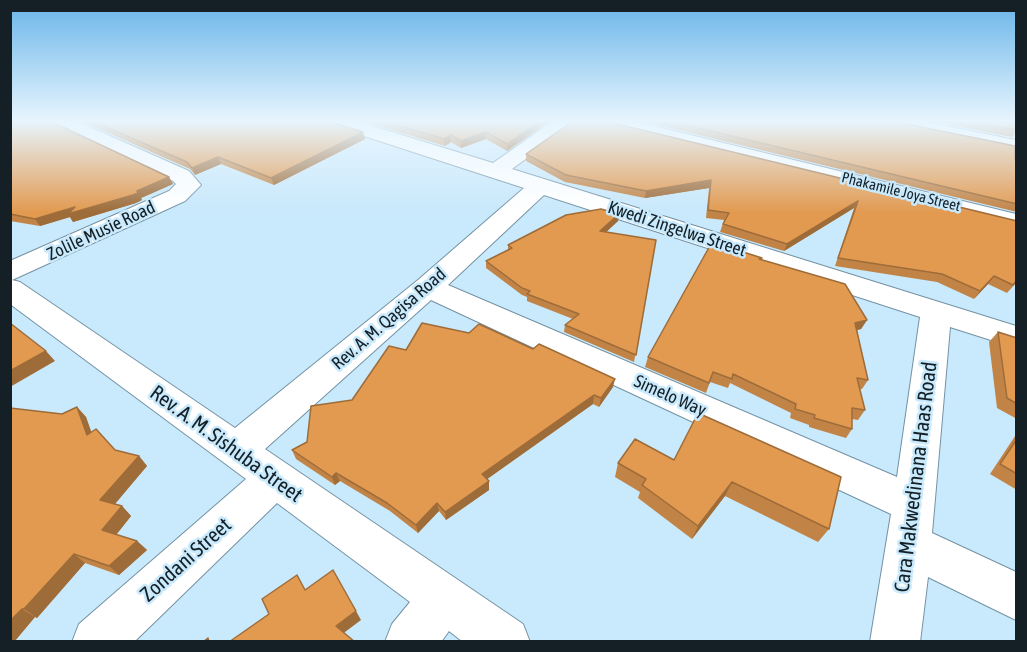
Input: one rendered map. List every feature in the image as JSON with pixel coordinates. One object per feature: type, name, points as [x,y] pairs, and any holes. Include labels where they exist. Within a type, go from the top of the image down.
[{"type":"street","name":"Zolile Musie Road","points":[[10,272],[177,196],[189,185],[181,176],[127,151]]},
{"type":"street","name":"Kwedi Zingelwa Street","points":[[434,151],[1017,337]]},
{"type":"street","points":[[496,171],[523,151]]},
{"type":"street","name":"Phakamile Joya Street","points":[[734,151],[1017,221]]},
{"type":"street","name":"Rev. A. M. Qagisa Road","points":[[236,451],[428,287],[541,185]]},
{"type":"street","name":"Simelo Way","points":[[428,287],[911,524],[1017,596]]},
{"type":"street","name":"Rev. A. M. Sishuba Street","points":[[10,289],[505,642]]},
{"type":"street","name":"Cara Makwedinana Haas Road","points":[[894,642],[911,524],[936,312]]},
{"type":"street","name":"Zondani Street","points":[[97,642],[275,479]]},
{"type":"street","points":[[410,642],[444,598]]},
{"type":"building","points":[[10,151],[115,151],[169,177],[133,195],[68,214],[75,207],[35,219],[10,214]]},
{"type":"building","points":[[163,151],[324,151],[271,178],[218,157],[192,168],[187,162]]},
{"type":"building","points":[[530,151],[730,151],[1017,221],[1017,280],[1013,285],[994,276],[980,291],[942,274],[838,258],[858,201],[787,244],[723,224],[729,213],[708,210],[711,180],[646,191],[566,175],[526,154]]},
{"type":"building","points":[[797,151],[1015,151],[1017,204]]},
{"type":"building","points":[[601,209],[619,214],[600,231],[656,240],[636,355],[565,325],[579,314],[527,294],[530,291],[522,288],[486,261],[512,248],[508,245],[566,215]]},
{"type":"building","points":[[712,242],[762,258],[759,259],[845,284],[867,320],[855,323],[868,380],[857,378],[865,410],[852,408],[852,429],[814,418],[815,415],[795,409],[796,404],[733,374],[732,379],[713,372],[709,383],[648,357]]},
{"type":"building","points":[[10,323],[46,351],[10,371]]},
{"type":"building","points":[[422,323],[469,333],[479,324],[533,349],[539,344],[615,379],[601,398],[594,395],[482,474],[489,481],[445,512],[437,503],[416,525],[387,503],[336,473],[332,477],[292,450],[307,442],[311,406],[352,400],[389,346],[406,350]]},
{"type":"building","points":[[998,332],[1017,338],[1017,404],[1007,398]]},
{"type":"building","points":[[77,407],[87,435],[96,429],[115,450],[139,456],[100,500],[122,506],[102,530],[137,541],[109,566],[74,554],[24,609],[10,621],[10,408],[62,414]]},
{"type":"building","points":[[698,413],[841,477],[829,529],[732,482],[698,526],[642,485],[646,479],[618,463],[635,439],[674,460]]},
{"type":"building","points":[[1017,439],[1017,474],[1000,464]]},
{"type":"building","points":[[333,570],[356,611],[336,626],[355,642],[229,642],[269,614],[262,599],[297,575],[305,590]]}]
